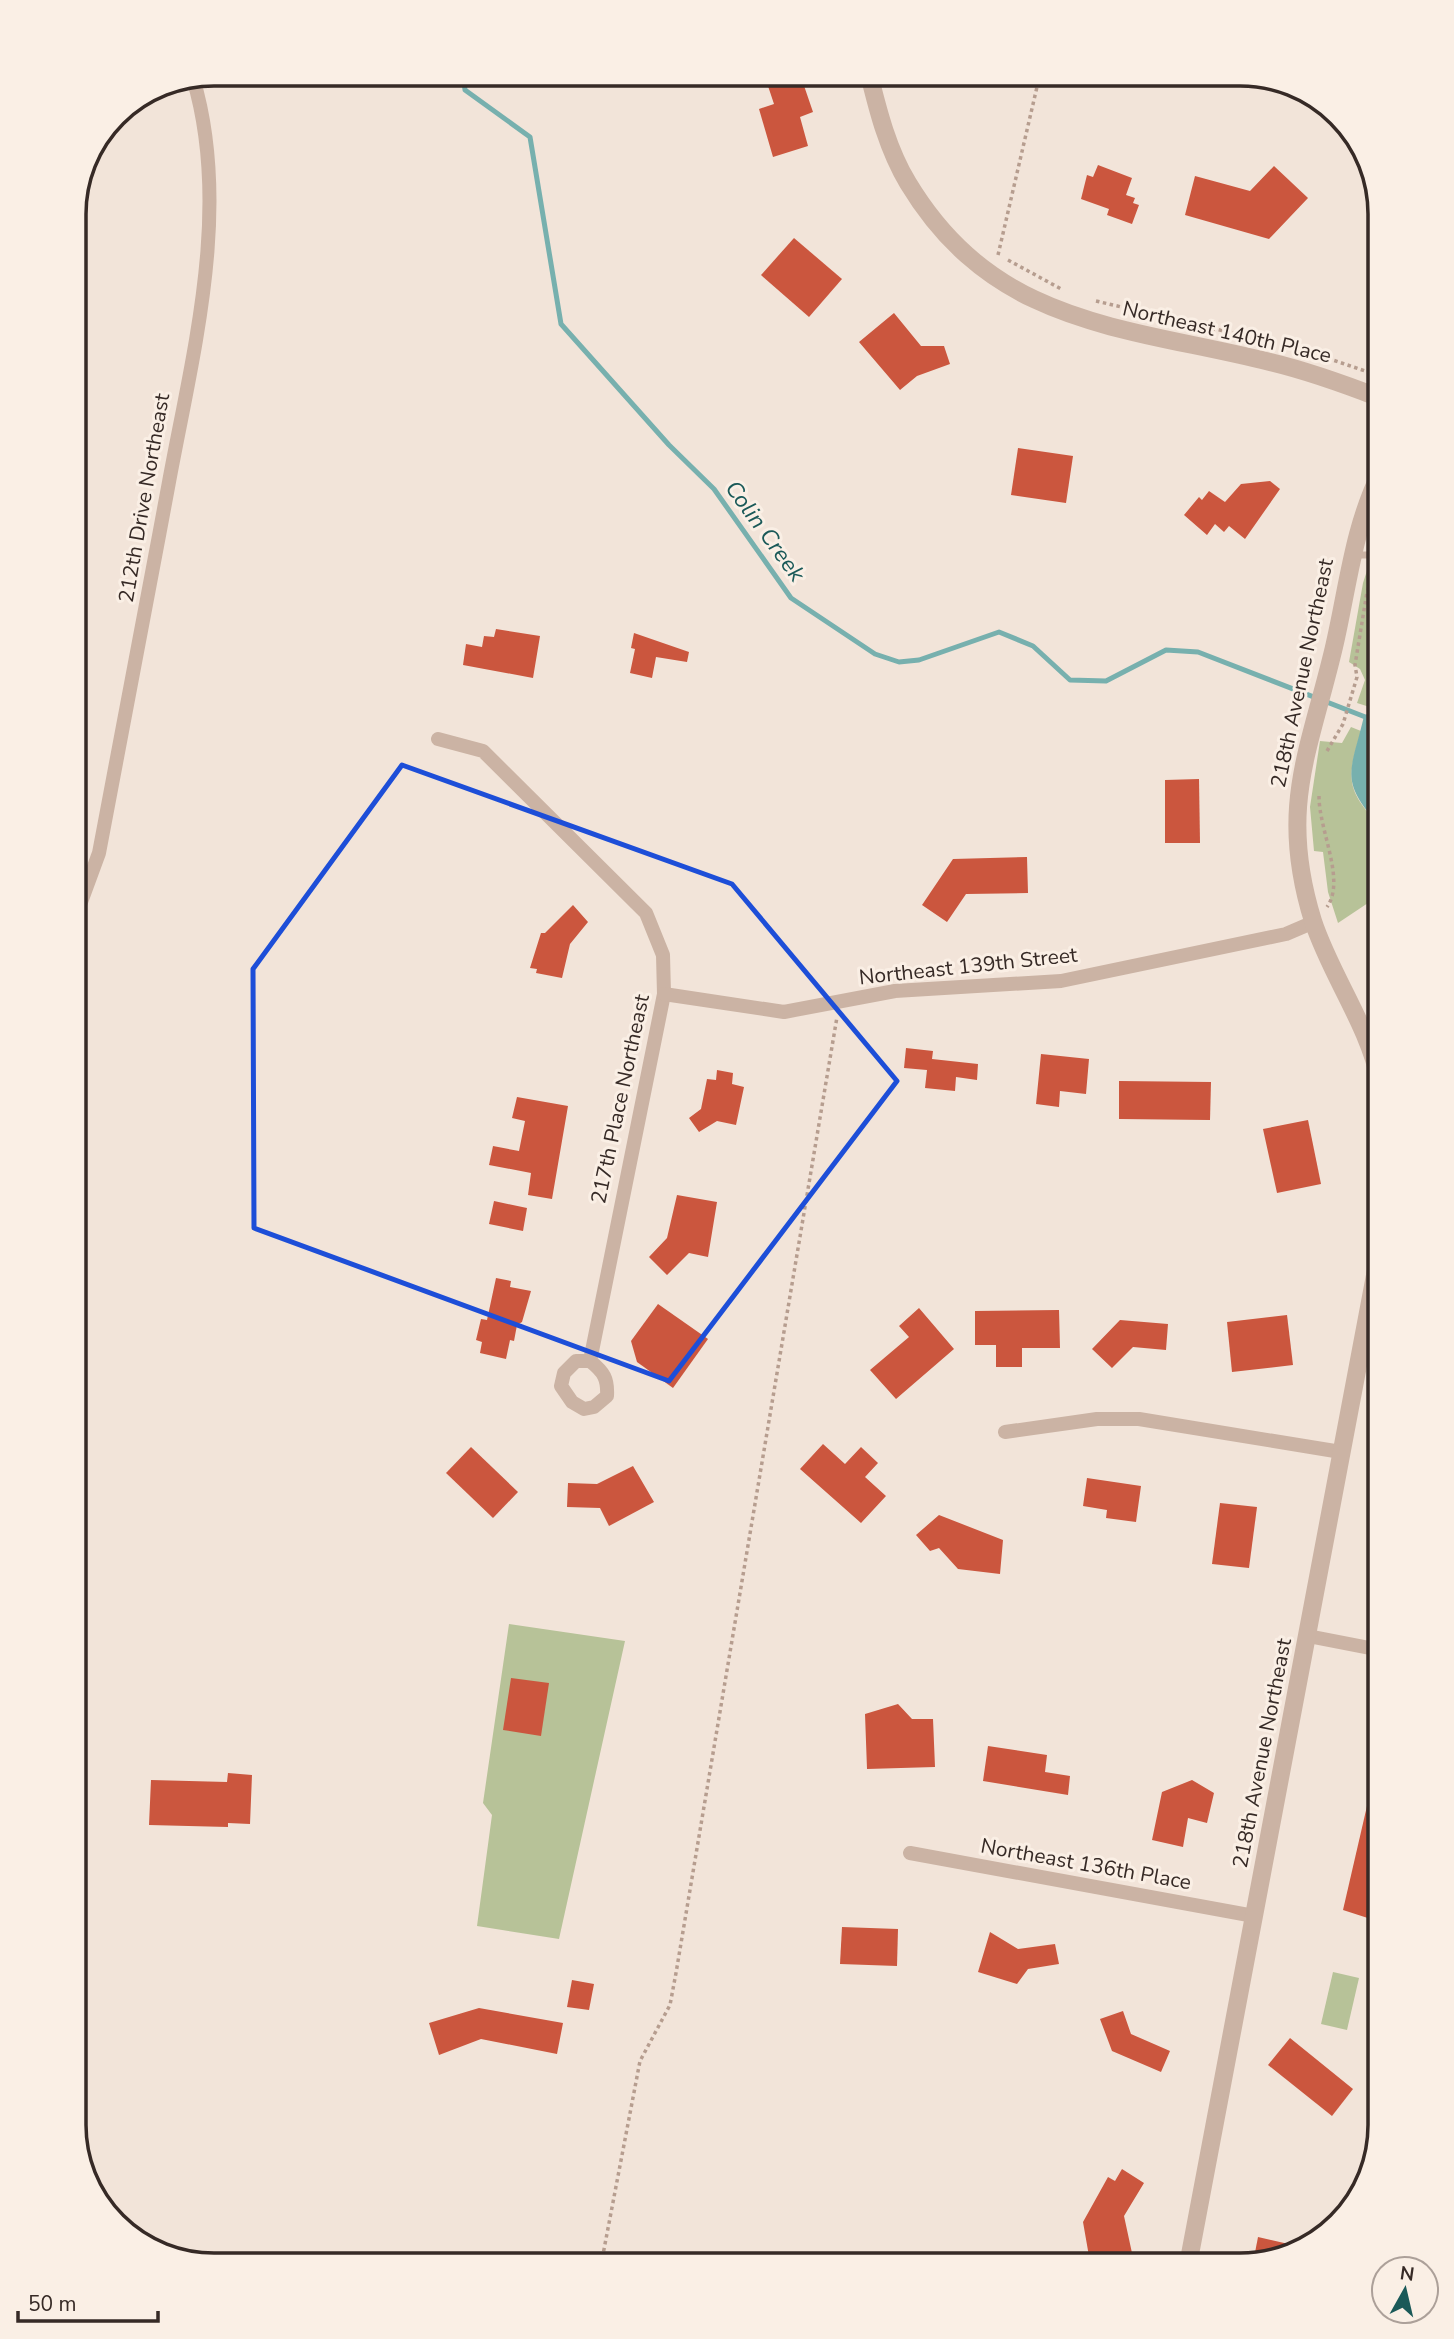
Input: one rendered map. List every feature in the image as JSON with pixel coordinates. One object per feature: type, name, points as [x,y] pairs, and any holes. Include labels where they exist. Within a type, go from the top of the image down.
[{"type":"street","name":"Northeast 140th Place","points":[[872,86],[882,123],[907,182],[941,229],[991,275],[1026,298],[1063,314],[1118,330],[1269,362],[1331,379],[1368,393]]},
{"type":"street","name":"212th Drive Northeast","points":[[86,888],[99,853],[195,338],[209,228],[205,116],[196,87]]},
{"type":"street","name":"218th Avenue Northeast","points":[[1368,503],[1350,555],[1325,676],[1311,722],[1298,784],[1297,832],[1314,922],[1368,1043]]},
{"type":"street","name":"217th Place Northeast","points":[[438,739],[483,751],[646,913],[663,956],[664,994],[590,1361]]},
{"type":"street","name":"Northeast 139th Street","points":[[664,994],[784,1012],[839,1001],[956,985],[1061,981],[1286,934],[1314,922]]},
{"type":"street","name":"218th Avenue Northeast","points":[[1190,2253],[1368,1315]]},
{"type":"street","points":[[1004,1432],[1097,1419],[1139,1419],[1341,1452]]},
{"type":"street","points":[[1308,1636],[1368,1648]]},
{"type":"street","name":"Northeast 136th Place","points":[[910,1853],[1254,1916]]},
{"type":"lane","points":[[1350,555],[1368,555]]},
{"type":"path","points":[[1038,86],[997,255],[1064,290]]},
{"type":"path","points":[[1088,299],[1248,337]]},
{"type":"path","points":[[1312,353],[1368,372]]},
{"type":"path","points":[[1325,759],[1343,724],[1353,692],[1368,589]]},
{"type":"path","points":[[1314,922],[1335,895],[1335,877],[1321,830],[1320,786]]},
{"type":"path","points":[[603,2253],[640,2061],[670,2005],[839,1001]]},
{"type":"highlighted area","points":[[402,765],[732,884],[897,1081],[669,1381],[254,1228],[253,969]]},
{"type":"green space","points":[[1368,568],[1368,706],[1357,703],[1365,680],[1360,669],[1349,662]]},
{"type":"green space","points":[[1351,727],[1361,731],[1353,761],[1352,783],[1360,802],[1368,812],[1368,903],[1338,923],[1328,892],[1323,852],[1314,851],[1310,807],[1320,741],[1342,743]]},
{"type":"green space","points":[[509,1624],[625,1641],[559,1939],[477,1926],[492,1815],[483,1803]]},
{"type":"green space","points":[[1333,1972],[1359,1978],[1347,2030],[1321,2024]]},
{"type":"water","points":[[1368,714],[1368,811],[1358,797],[1351,775],[1364,716]]},
{"type":"building","points":[[768,86],[804,86],[813,112],[800,117],[808,146],[773,157],[759,109],[774,104]]},
{"type":"building","points":[[1098,165],[1132,178],[1126,195],[1135,198],[1133,203],[1139,205],[1132,224],[1107,215],[1109,209],[1081,199],[1087,175],[1093,177]]},
{"type":"building","points":[[1274,166],[1308,198],[1269,239],[1185,215],[1195,176],[1250,191]]},
{"type":"building","points":[[794,238],[842,279],[809,317],[761,275]]},
{"type":"building","points":[[894,313],[921,346],[944,346],[950,364],[917,376],[900,390],[859,342]]},
{"type":"building","points":[[1018,448],[1073,456],[1066,503],[1011,495]]},
{"type":"building","points":[[1270,481],[1280,489],[1245,539],[1229,526],[1224,532],[1215,524],[1207,535],[1184,515],[1199,497],[1202,500],[1209,491],[1225,502],[1241,484]]},
{"type":"building","points":[[496,629],[540,636],[533,678],[463,665],[466,644],[482,647],[484,636],[494,637]]},
{"type":"building","points":[[634,633],[689,652],[687,662],[656,657],[652,678],[630,673],[635,649],[631,648]]},
{"type":"building","points":[[1199,779],[1200,843],[1165,843],[1165,780]]},
{"type":"building","points":[[1027,857],[1028,893],[966,894],[947,922],[922,905],[953,859]]},
{"type":"building","points":[[573,905],[588,922],[570,944],[562,978],[536,973],[537,969],[530,968],[541,933],[545,933]]},
{"type":"building","points":[[906,1048],[933,1051],[932,1059],[978,1064],[977,1080],[956,1077],[955,1091],[925,1088],[927,1070],[904,1068]]},
{"type":"building","points":[[1041,1054],[1089,1059],[1086,1094],[1060,1091],[1059,1107],[1036,1104]]},
{"type":"building","points":[[717,1070],[733,1073],[732,1084],[744,1087],[736,1125],[717,1121],[699,1132],[689,1118],[701,1109],[707,1079],[716,1080]]},
{"type":"building","points":[[1119,1081],[1211,1082],[1210,1120],[1119,1119]]},
{"type":"building","points":[[517,1097],[568,1106],[552,1199],[528,1195],[531,1173],[489,1165],[493,1146],[519,1151],[525,1121],[512,1118]]},
{"type":"building","points":[[1308,1120],[1321,1184],[1277,1193],[1263,1129]]},
{"type":"building","points":[[677,1195],[717,1202],[708,1257],[689,1253],[667,1275],[649,1257],[667,1238]]},
{"type":"building","points":[[494,1201],[527,1208],[523,1231],[489,1224]]},
{"type":"building","points":[[496,1278],[511,1281],[510,1287],[531,1291],[522,1322],[517,1325],[514,1341],[510,1340],[506,1359],[480,1353],[482,1342],[476,1340],[481,1319],[487,1320]]},
{"type":"building","points":[[658,1304],[708,1339],[673,1388],[637,1362],[631,1341]]},
{"type":"building","points":[[919,1308],[954,1349],[896,1399],[870,1370],[909,1337],[899,1326]]},
{"type":"building","points":[[1059,1310],[1060,1348],[1022,1348],[1022,1367],[996,1367],[996,1345],[975,1345],[975,1311]]},
{"type":"building","points":[[1287,1315],[1293,1365],[1232,1372],[1227,1322]]},
{"type":"building","points":[[1120,1320],[1168,1324],[1166,1350],[1133,1347],[1112,1368],[1092,1349]]},
{"type":"building","points":[[823,1444],[845,1464],[861,1447],[878,1463],[865,1477],[886,1496],[861,1523],[800,1469]]},
{"type":"building","points":[[471,1447],[518,1492],[493,1518],[446,1473]]},
{"type":"building","points":[[633,1466],[654,1502],[609,1526],[600,1508],[567,1507],[568,1483],[597,1484]]},
{"type":"building","points":[[1087,1478],[1141,1486],[1136,1522],[1106,1518],[1107,1510],[1083,1506]]},
{"type":"building","points":[[1220,1503],[1257,1507],[1249,1568],[1212,1564]]},
{"type":"building","points":[[939,1515],[1003,1540],[1000,1574],[958,1569],[939,1548],[930,1551],[916,1535]]},
{"type":"building","points":[[511,1678],[549,1683],[541,1736],[503,1730]]},
{"type":"building","points":[[898,1704],[912,1719],[933,1719],[935,1767],[867,1769],[865,1714]]},
{"type":"building","points":[[988,1746],[1047,1755],[1045,1772],[1070,1776],[1068,1795],[983,1781]]},
{"type":"building","points":[[228,1773],[252,1775],[250,1824],[228,1823],[228,1827],[149,1825],[151,1780],[227,1782]]},
{"type":"building","points":[[1192,1780],[1214,1793],[1207,1823],[1188,1818],[1183,1847],[1152,1840],[1162,1792]]},
{"type":"building","points":[[1367,1806],[1368,1806],[1368,1918],[1343,1910]]},
{"type":"building","points":[[842,1927],[898,1929],[897,1966],[840,1964]]},
{"type":"building","points":[[990,1932],[1018,1949],[1055,1944],[1059,1964],[1028,1969],[1017,1984],[978,1972]]},
{"type":"building","points":[[572,1980],[594,1984],[589,2010],[567,2007]]},
{"type":"building","points":[[479,2008],[563,2023],[557,2054],[481,2039],[439,2055],[429,2023]]},
{"type":"building","points":[[1123,2011],[1131,2034],[1170,2051],[1161,2072],[1112,2051],[1100,2019]]},
{"type":"building","points":[[1290,2038],[1353,2089],[1332,2116],[1268,2065]]},
{"type":"building","points":[[1122,2169],[1144,2183],[1124,2216],[1132,2253],[1088,2253],[1083,2222],[1108,2177],[1115,2181]]},
{"type":"building","points":[[1258,2237],[1287,2244],[1265,2251],[1255,2252]]},
{"type":"waterway","name":"Colin Creek","points":[[464,86],[465,90],[530,137],[561,324],[669,445],[714,489],[791,598],[875,654],[899,662],[919,660],[999,632],[1033,646],[1070,680],[1106,681],[1166,650],[1198,652],[1368,718]]}]
